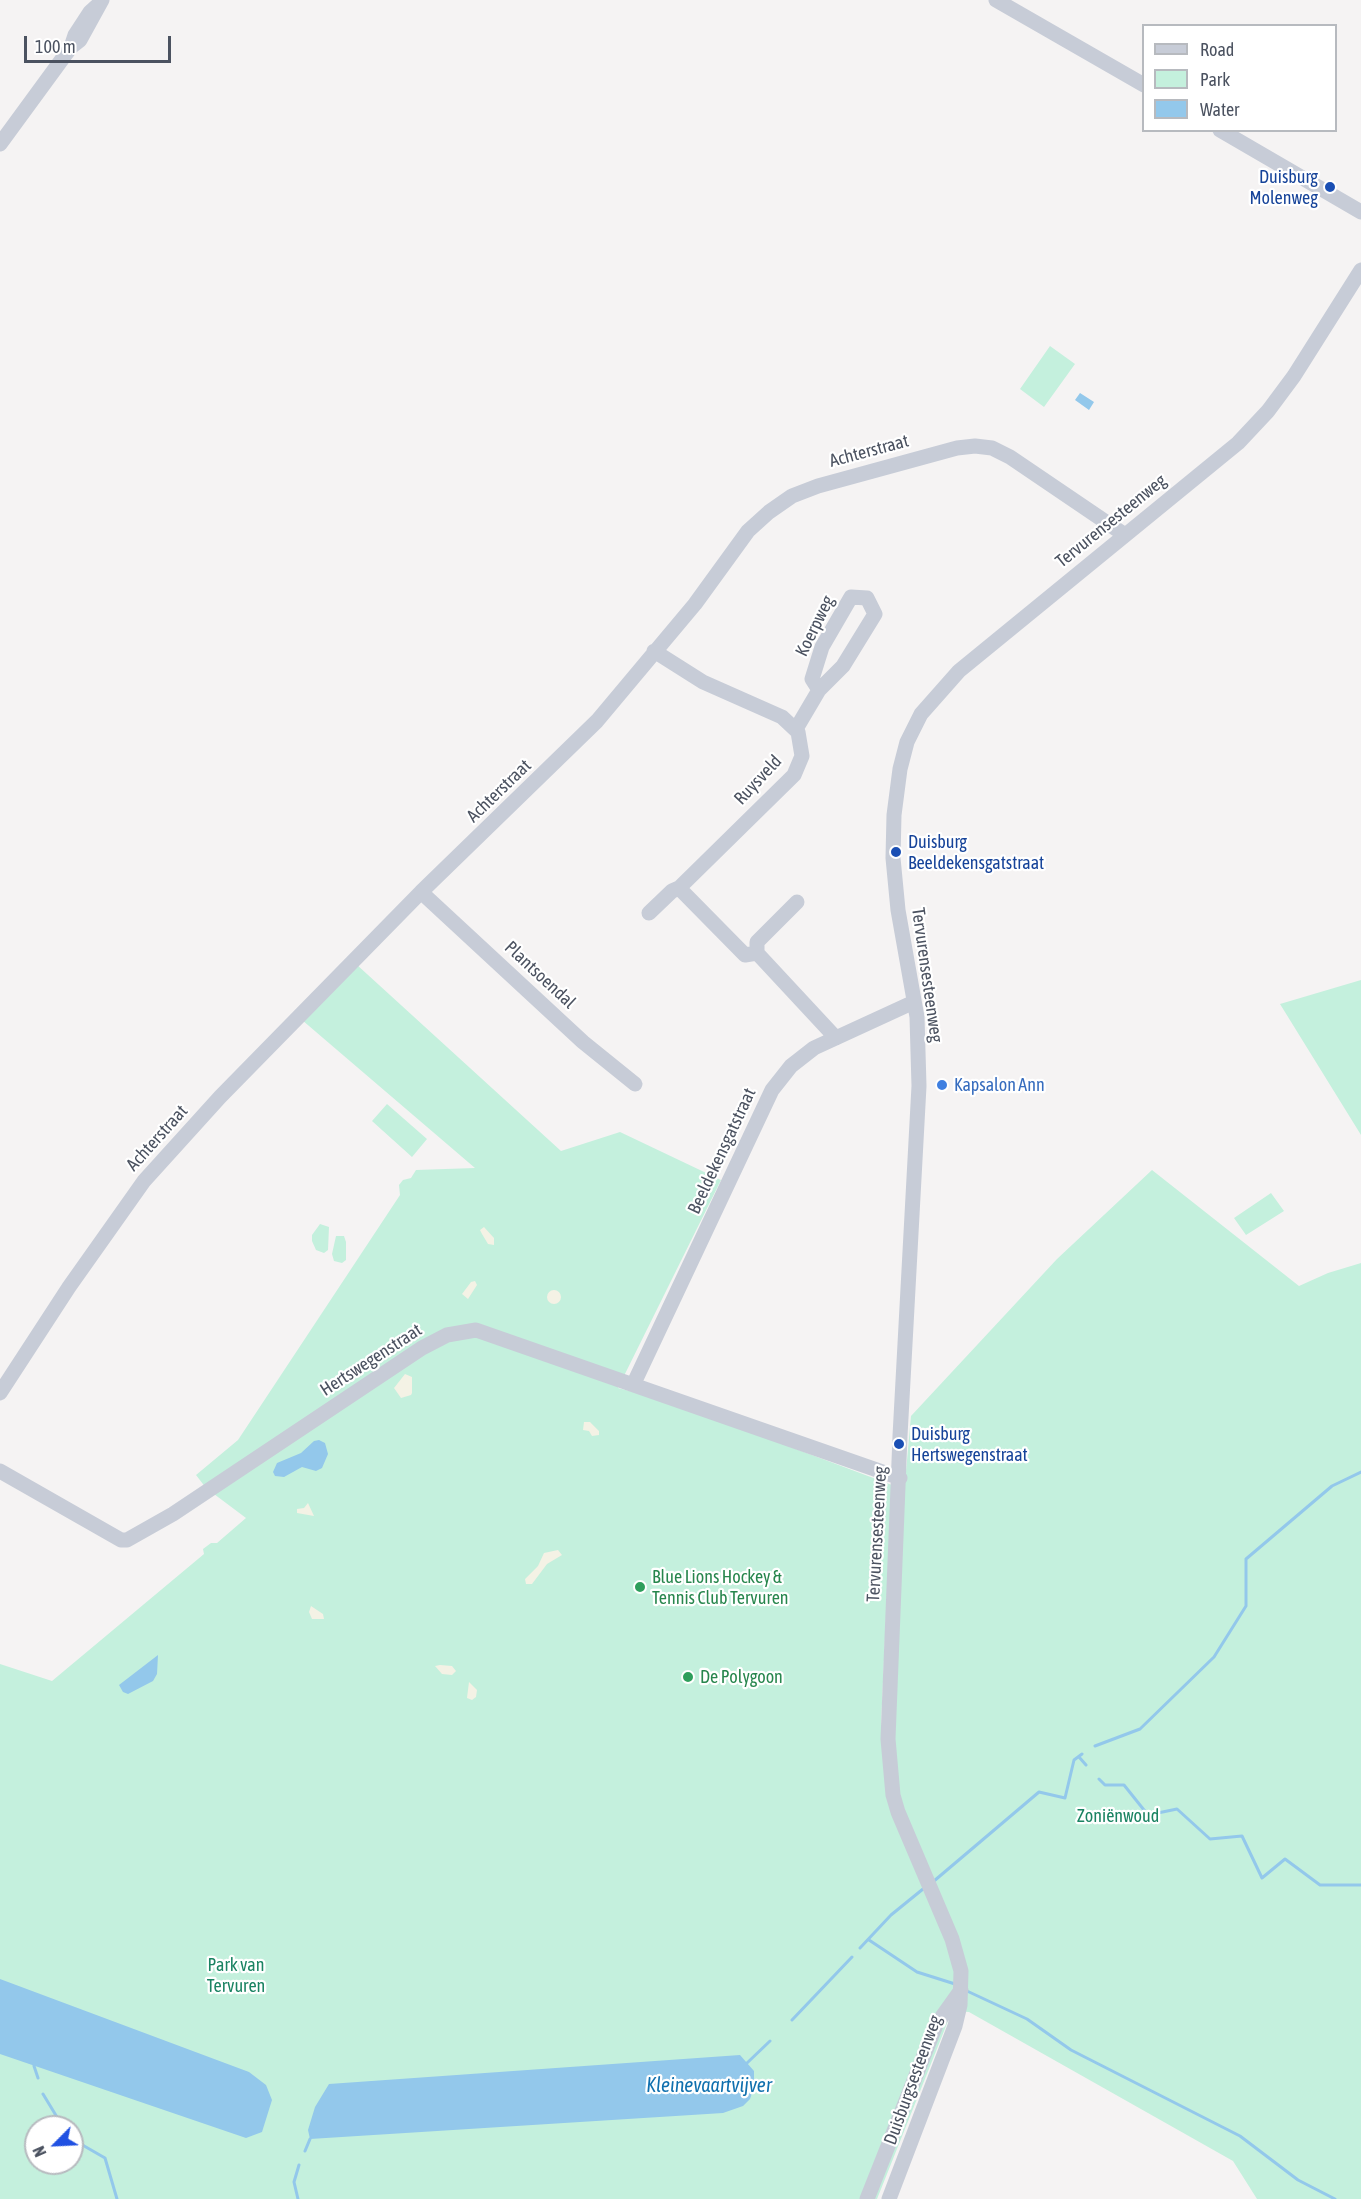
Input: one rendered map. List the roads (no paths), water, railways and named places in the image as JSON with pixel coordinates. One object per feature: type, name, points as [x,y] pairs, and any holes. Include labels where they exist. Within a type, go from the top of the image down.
[{"type":"street","points":[[996,0],[1142,84]]},
{"type":"street","points":[[0,144],[71,47],[75,35],[90,12],[100,2]]},
{"type":"street","points":[[1223,132],[1361,212]]},
{"type":"street","name":"Tervurensesteenweg","points":[[961,1971],[952,1939],[909,1841],[893,1795],[888,1739],[900,1436],[912,1250],[919,1086],[914,1002],[898,910],[893,858],[896,789],[907,742],[921,714],[959,671],[1238,443],[1268,411],[1294,376],[1361,270]]},
{"type":"street","name":"Achterstraat","points":[[0,1393],[69,1287],[144,1181],[220,1097],[421,892],[597,721],[695,604],[748,531],[785,501],[818,486],[957,448],[983,446],[1010,457],[1125,535]]},
{"type":"street","name":"Koerpweg","points":[[796,729],[819,690],[843,666],[875,614],[867,598],[851,597],[822,647],[812,680],[819,690]]},
{"type":"street","points":[[654,651],[680,670],[782,717],[796,729]]},
{"type":"street","name":"Ruysveld","points":[[649,913],[672,891],[679,888],[794,775],[801,762],[802,748],[796,729]]},
{"type":"street","points":[[679,888],[745,955],[757,953]]},
{"type":"street","name":"Plantsoendal","points":[[421,892],[583,1042],[635,1084]]},
{"type":"street","points":[[797,902],[757,942],[757,953],[836,1038]]},
{"type":"street","name":"Beeldekensgatstraat","points":[[634,1383],[772,1090],[791,1066],[814,1048],[914,1002]]},
{"type":"street","name":"Hertswegenstraat","points":[[0,1470],[122,1540],[127,1540],[173,1514],[422,1348],[447,1335],[476,1330],[634,1383],[900,1478]]},
{"type":"street","name":"Duisburgsesteenweg","points":[[895,2197],[955,2026],[961,1990],[961,1971]]},
{"type":"street","points":[[867,2199],[936,2025],[961,1990]]},
{"type":"water","points":[[1080,393],[1094,402],[1089,410],[1075,400]]},
{"type":"water","points":[[319,1440],[325,1443],[328,1454],[322,1468],[316,1471],[302,1467],[284,1477],[275,1476],[273,1472],[277,1463],[301,1453],[314,1441]]},
{"type":"water","points":[[158,1655],[157,1674],[153,1681],[128,1694],[123,1692],[119,1685]]},
{"type":"water","points":[[0,1979],[249,2072],[266,2085],[272,2100],[262,2132],[246,2138],[0,2054]]},
{"type":"water","name":"Kleinevaartvijver","points":[[740,2055],[754,2071],[754,2087],[750,2099],[743,2106],[723,2113],[310,2139],[308,2130],[315,2107],[329,2084]]},
{"type":"waterway","points":[[1095,1746],[1140,1729],[1214,1657],[1246,1606],[1246,1559],[1332,1486],[1361,1472]]},
{"type":"waterway","points":[[934,1881],[1039,1792],[1065,1798],[1074,1760],[1082,1754]]},
{"type":"waterway","points":[[1079,1757],[1086,1765]]},
{"type":"waterway","points":[[1099,1779],[1105,1785],[1124,1785],[1148,1815],[1177,1809],[1210,1839],[1242,1836],[1262,1878],[1285,1859],[1320,1885],[1361,1885]]},
{"type":"waterway","points":[[860,1948],[891,1915],[923,1889]]},
{"type":"waterway","points":[[869,1940],[917,1972],[955,1984]]},
{"type":"waterway","points":[[792,2020],[852,1957]]},
{"type":"waterway","points":[[967,1991],[1027,2019],[1071,2050],[1240,2136],[1298,2180],[1335,2199]]},
{"type":"waterway","points":[[747,2063],[770,2041]]},
{"type":"waterway","points":[[34,2066],[38,2078]]},
{"type":"waterway","points":[[43,2094],[56,2115]]},
{"type":"waterway","points":[[305,2151],[310,2139]]},
{"type":"waterway","points":[[84,2146],[105,2158],[117,2199]]},
{"type":"waterway","points":[[298,2199],[294,2182],[299,2165]]},
{"type":"place","name":"Duisburg Molenweg","points":[[1330,187]]},
{"type":"place","name":"Duisburg Beeldekensgatstraat","points":[[896,852]]},
{"type":"place","name":"Kapsalon Ann","points":[[942,1085]]},
{"type":"place","name":"Duisburg Hertswegenstraat","points":[[899,1444]]},
{"type":"place","name":"Blue Lions Hockey & Tennis Club Tervuren","points":[[640,1587]]},
{"type":"place","name":"De Polygoon","points":[[688,1677]]},
{"type":"park label","name":"Zoniënwoud","points":[[1118,1816]]},
{"type":"park label","name":"Park van Tervuren","points":[[236,1975]]}]
